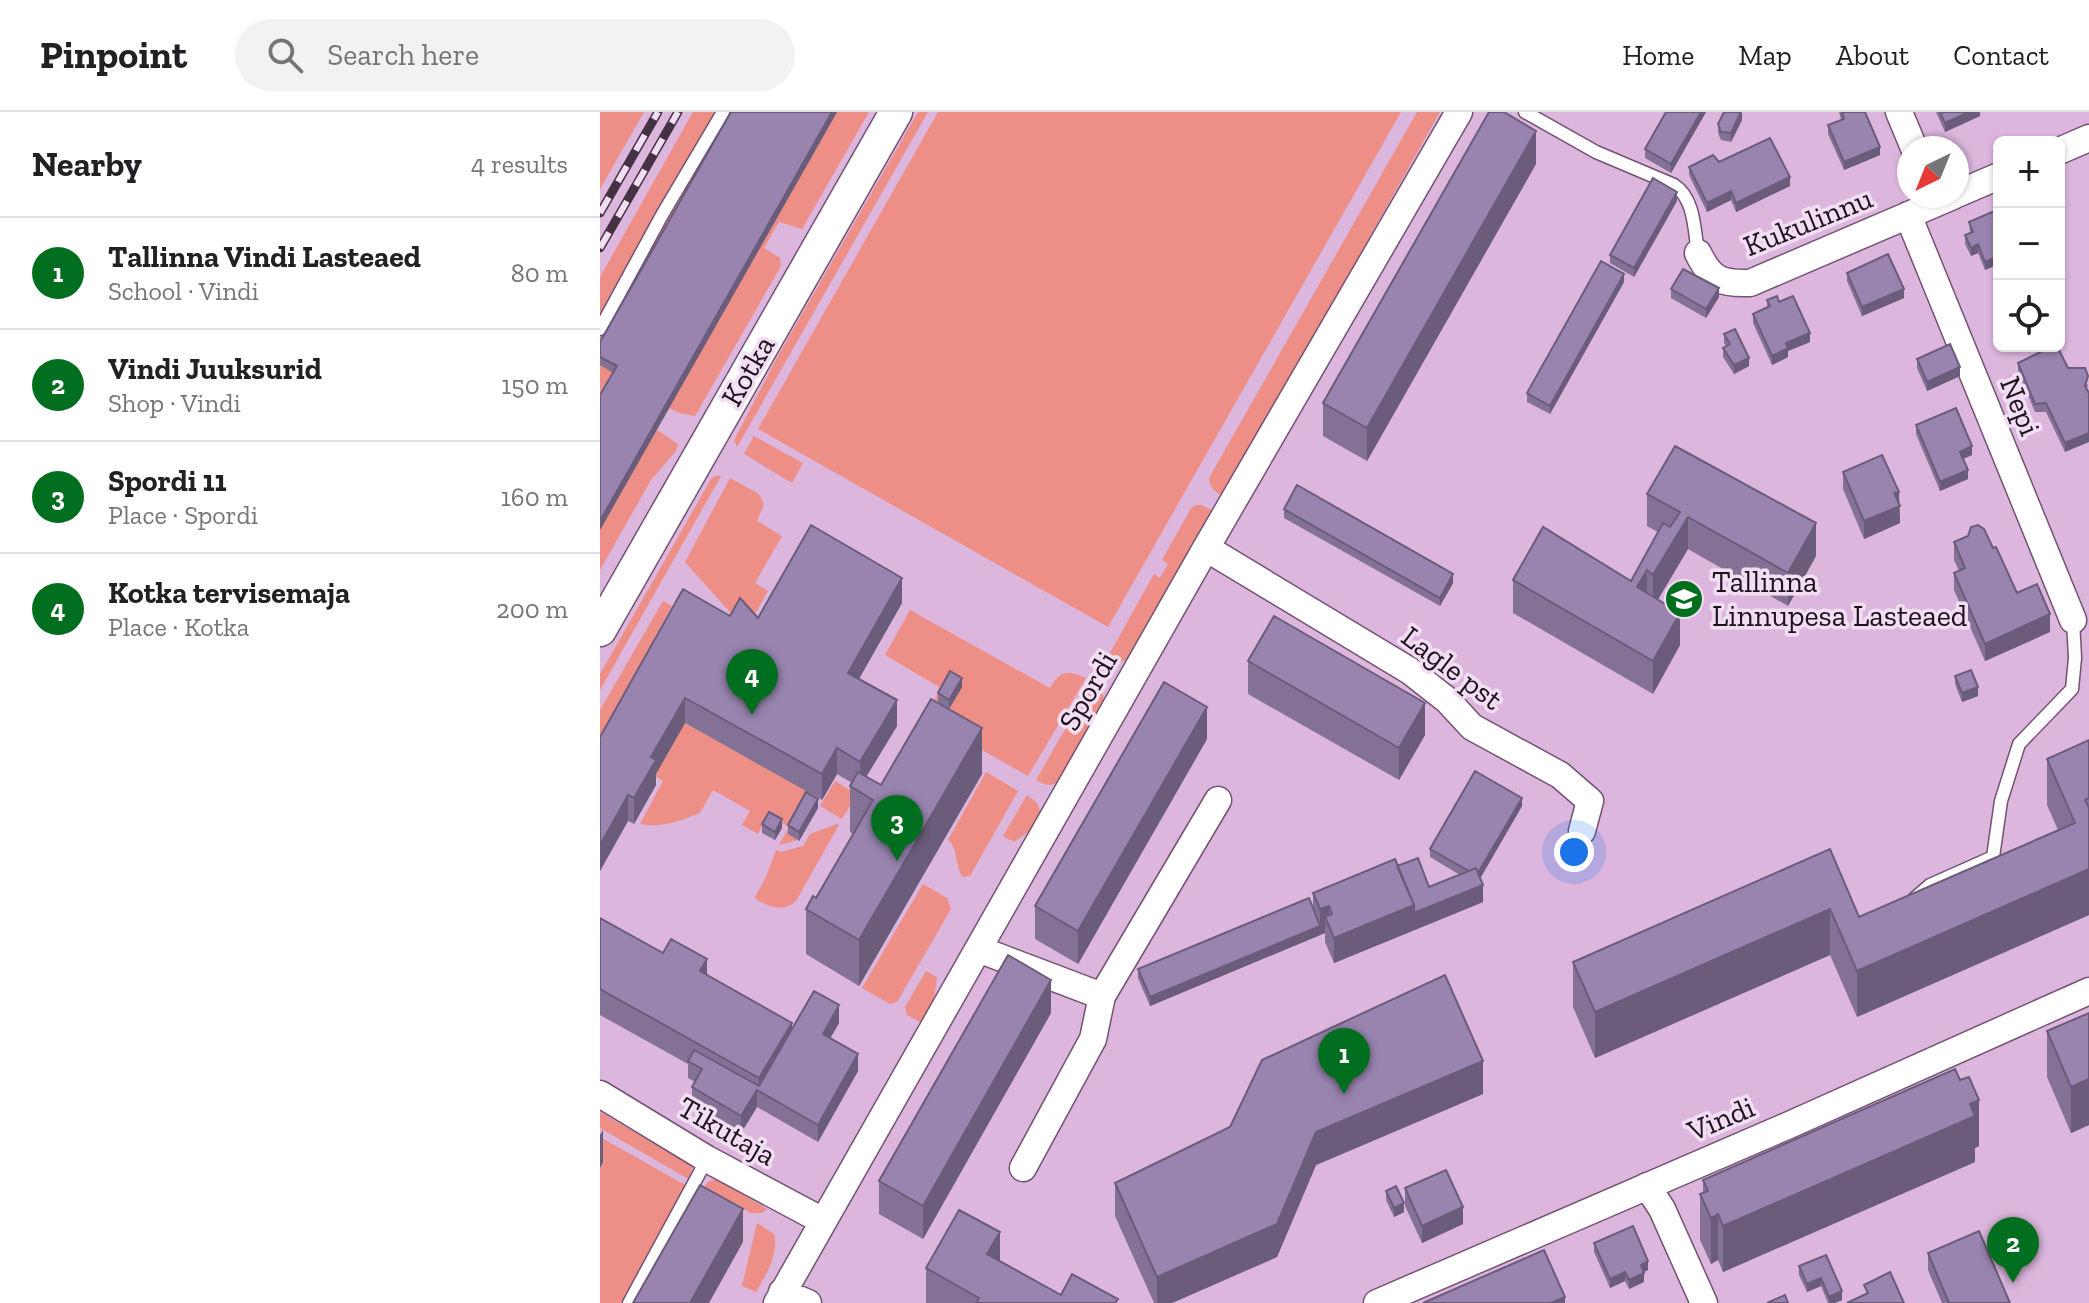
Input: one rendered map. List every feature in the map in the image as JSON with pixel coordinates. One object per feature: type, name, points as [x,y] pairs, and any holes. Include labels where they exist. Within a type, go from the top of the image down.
[{"type":"street","name":"Kotka","points":[[600,630],[896,112]]},
{"type":"street","name":"Spordi","points":[[780,1298],[1206,548],[1459,112]]},
{"type":"street","points":[[1899,112],[1909,136]]},
{"type":"street","points":[[2065,148],[2089,138]]},
{"type":"street","name":"Kukulinnu","points":[[1969,188],[1993,178]]},
{"type":"street","name":"Kukulinnu","points":[[1698,253],[1709,269],[1726,284],[1750,283],[1923,208]]},
{"type":"street","name":"Nepi","points":[[1908,215],[2073,620]]},
{"type":"street","name":"Lagle pst","points":[[1206,548],[1410,671],[1447,700],[1472,727],[1560,775],[1590,801],[1582,831]]},
{"type":"street","points":[[1023,1168],[1093,1039],[1102,996],[1218,800]]},
{"type":"street","points":[[978,949],[1102,996]]},
{"type":"street","name":"Vindi","points":[[1377,1303],[2089,991]]},
{"type":"street","name":"Tikutaja","points":[[600,1094],[707,1159],[823,1221]]},
{"type":"street","points":[[1647,1186],[1662,1209],[1704,1303]]},
{"type":"street","points":[[780,1298],[808,1303]]},
{"type":"lane","points":[[600,329],[723,112]]},
{"type":"lane","name":"Kukulinnu","points":[[1525,112],[1596,152],[1681,190],[1691,208],[1698,253]]},
{"type":"lane","points":[[1900,912],[1930,885],[1999,860],[2001,801],[2019,744],[2072,689],[2075,658],[2073,620]]},
{"type":"lane","points":[[629,1303],[707,1159]]},
{"type":"shaded area","points":[[600,112],[644,112],[600,189]]},
{"type":"shaded area","points":[[693,112],[869,112],[802,229],[779,222],[764,248],[780,258],[781,266],[695,416],[669,408],[656,429],[678,444],[676,451],[651,480],[600,570],[600,277]]},
{"type":"shaded area","points":[[918,112],[928,112],[737,447],[734,440],[778,356]]},
{"type":"shaded area","points":[[938,112],[1401,112],[1108,627],[758,429]]},
{"type":"shaded area","points":[[1417,112],[1440,112],[1223,497],[1211,487],[1209,478]]},
{"type":"shaded area","points":[[754,436],[803,463],[792,483],[744,454]]},
{"type":"shaded area","points":[[715,476],[721,476],[600,690],[600,674]]},
{"type":"shaded area","points":[[730,478],[759,494],[764,504],[757,521],[782,536],[755,583],[768,591],[746,630],[685,562]]},
{"type":"shaded area","points":[[1196,505],[1215,512],[1128,659],[1120,662],[1106,660],[1154,574],[1160,578],[1168,564],[1162,560],[1191,508]]},
{"type":"shaded area","points":[[663,601],[672,606],[654,638],[664,645],[600,757],[600,710]]},
{"type":"shaded area","points":[[910,610],[1050,688],[1064,673],[1086,678],[1028,776],[924,717],[941,688],[885,655]]},
{"type":"shaded area","points":[[1092,682],[1103,695],[1104,703],[1062,780],[1052,785],[1036,780]]},
{"type":"shaded area","points":[[685,723],[811,793],[788,834],[798,840],[779,845],[789,827],[768,815],[758,834],[742,825],[750,811],[713,790],[700,813],[663,824],[640,824],[663,781],[655,776]]},
{"type":"shaded area","points":[[986,772],[1018,791],[970,876],[963,877],[954,848],[948,840]]},
{"type":"shaded area","points":[[835,781],[857,794],[842,819],[820,806]]},
{"type":"shaded area","points":[[1027,795],[1037,803],[1041,813],[1034,828],[1014,842],[1003,836]]},
{"type":"shaded area","points":[[837,824],[796,901],[781,908],[757,900],[755,897],[776,850],[780,852],[803,846],[810,834]]},
{"type":"shaded area","points":[[923,884],[947,898],[951,909],[897,1002],[890,1004],[862,988]]},
{"type":"shaded area","points":[[926,971],[937,977],[934,999],[922,1023],[907,1015],[905,1007]]},
{"type":"shaded area","points":[[600,1112],[687,1163],[692,1167],[690,1180],[600,1128]]},
{"type":"shaded area","points":[[600,1137],[687,1186],[621,1303],[600,1303],[600,1168],[604,1161],[600,1158]]},
{"type":"shaded area","points":[[712,1180],[719,1180],[767,1209],[762,1213],[751,1213],[703,1188]]},
{"type":"shaded area","points":[[757,1223],[774,1234],[775,1249],[771,1264],[756,1292],[742,1286]]},
{"type":"building","points":[[731,112],[832,112],[600,521],[600,395],[617,366],[600,357],[600,342]]},
{"type":"building","points":[[1489,112],[1504,112],[1536,131],[1367,428],[1323,403]]},
{"type":"building","points":[[1666,112],[1701,112],[1671,164],[1645,149]]},
{"type":"building","points":[[1724,112],[1741,112],[1731,133],[1721,132],[1718,124]]},
{"type":"building","points":[[1842,112],[1865,112],[1880,147],[1844,162],[1828,125],[1844,119]]},
{"type":"building","points":[[1940,112],[1969,112],[1945,123]]},
{"type":"building","points":[[1770,138],[1790,177],[1736,203],[1731,191],[1707,203],[1689,167],[1713,155],[1719,162]]},
{"type":"building","points":[[1653,178],[1677,192],[1634,268],[1610,255]]},
{"type":"building","points":[[1993,212],[1993,259],[1985,262],[1978,244],[1971,248],[1965,235],[1973,232],[1969,222]]},
{"type":"building","points":[[1888,254],[1904,289],[1862,307],[1847,273]]},
{"type":"building","points":[[1601,261],[1624,274],[1550,406],[1527,393]]},
{"type":"building","points":[[1683,269],[1719,288],[1706,309],[1671,289]]},
{"type":"building","points":[[1777,296],[1779,302],[1793,296],[1810,333],[1786,343],[1788,348],[1772,356],[1753,314],[1770,306],[1767,300]]},
{"type":"building","points":[[1735,329],[1749,358],[1734,365],[1723,348],[1730,344],[1724,334]]},
{"type":"building","points":[[1950,344],[1960,367],[1927,382],[1917,359]]},
{"type":"building","points":[[2041,352],[2060,352],[2068,368],[2085,368],[2088,376],[2085,386],[2089,393],[2089,433],[2065,443],[2046,403],[2035,404],[2018,363]]},
{"type":"building","points":[[1956,408],[1972,446],[1960,452],[1968,470],[1940,482],[1916,425]]},
{"type":"building","points":[[1675,446],[1816,523],[1788,573],[1688,517],[1653,575],[1647,570],[1637,587],[1680,613],[1653,661],[1513,580],[1543,527],[1631,581],[1663,523],[1670,527],[1680,512],[1647,494]]},
{"type":"building","points":[[1882,455],[1899,492],[1894,493],[1900,506],[1864,521],[1843,472]]},
{"type":"building","points":[[1297,485],[1453,574],[1440,598],[1284,509]]},
{"type":"building","points":[[811,525],[902,578],[848,673],[897,700],[860,762],[837,748],[822,774],[685,698],[651,757],[656,760],[634,798],[628,795],[600,845],[600,737],[683,589],[730,616],[740,598],[758,618]]},
{"type":"building","points":[[1978,525],[1984,529],[1993,548],[1996,547],[2017,593],[2037,584],[2050,614],[1985,644],[1954,573],[1965,568],[1954,542],[1968,536],[1971,527]]},
{"type":"building","points":[[1274,616],[1425,703],[1399,748],[1248,661]]},
{"type":"building","points":[[1971,670],[1978,687],[1962,693],[1955,676]]},
{"type":"building","points":[[950,671],[962,678],[949,700],[938,693]]},
{"type":"building","points":[[1164,682],[1207,707],[1078,931],[1035,906]]},
{"type":"building","points":[[931,699],[982,728],[859,940],[806,909],[813,896],[816,898],[873,800],[850,786],[858,772],[881,785]]},
{"type":"building","points":[[2089,740],[2089,798],[2085,800],[2089,808],[2089,869],[1857,971],[1830,909],[1595,1012],[1573,962],[1830,849],[1859,917],[2075,823],[2047,759]]},
{"type":"building","points":[[1475,771],[1522,798],[1478,873],[1476,868],[1469,871],[1430,849]]},
{"type":"building","points":[[806,792],[818,799],[799,832],[788,825]]},
{"type":"building","points":[[769,812],[782,819],[775,832],[762,824]]},
{"type":"building","points":[[1418,858],[1429,887],[1476,868],[1483,885],[1414,913],[1414,905],[1397,866]]},
{"type":"building","points":[[1395,859],[1414,905],[1334,938],[1325,917],[1332,914],[1329,906],[1320,909],[1313,893]]},
{"type":"building","points":[[1309,898],[1320,926],[1150,997],[1138,969]]},
{"type":"building","points":[[600,918],[663,953],[671,939],[707,959],[700,971],[792,1023],[759,1078],[600,989]]},
{"type":"building","points":[[1008,955],[1051,980],[923,1206],[879,1181]]},
{"type":"building","points":[[1445,975],[1483,1061],[1316,1132],[1277,1224],[1157,1277],[1115,1183],[1230,1127],[1262,1060]]},
{"type":"building","points":[[814,991],[839,1005],[823,1034],[858,1054],[818,1125],[757,1090],[741,1116],[692,1087],[702,1069],[688,1061],[694,1050],[759,1086]]},
{"type":"building","points":[[2089,1013],[2089,1079],[2071,1087],[2047,1031]]},
{"type":"building","points":[[1955,1069],[1960,1080],[1969,1077],[1979,1100],[1970,1104],[1975,1116],[1723,1226],[1718,1214],[1711,1218],[1700,1194],[1708,1191],[1703,1180]]},
{"type":"building","points":[[1446,1170],[1463,1207],[1422,1226],[1405,1188]]},
{"type":"building","points":[[700,1185],[743,1209],[690,1303],[633,1303]]},
{"type":"building","points":[[1396,1186],[1404,1203],[1394,1208],[1386,1191]]},
{"type":"building","points":[[959,1210],[1000,1232],[987,1254],[1061,1295],[1072,1274],[1118,1299],[1115,1303],[976,1303],[979,1298],[926,1268]]},
{"type":"building","points":[[1633,1226],[1648,1261],[1641,1265],[1644,1273],[1629,1280],[1625,1272],[1610,1279],[1594,1243]]},
{"type":"building","points":[[1979,1231],[2010,1303],[1949,1303],[1928,1253]]},
{"type":"building","points":[[1544,1250],[1565,1297],[1551,1303],[1423,1303]]},
{"type":"building","points":[[1826,1255],[1842,1291],[1829,1297],[1821,1278],[1807,1284],[1799,1266]]},
{"type":"building","points":[[1890,1272],[1904,1303],[1847,1303],[1868,1293],[1864,1285]]},
{"type":"building","points":[[1785,1295],[1788,1303],[1767,1303]]},
{"type":"railway","points":[[600,213],[658,112]]},
{"type":"railway","points":[[600,248],[678,112]]},
{"type":"place","name":"Tallinna Linnupesa Lasteaed","points":[[1684,599]]},
{"type":"place","name":"Kotka tervisemaja","points":[[752,715]]},
{"type":"place","name":"Spordi 11","points":[[897,861]]},
{"type":"place","name":"Tallinna Vindi Lasteaed","points":[[1344,1094]]},
{"type":"place","name":"Vindi Juuksurid","points":[[2013,1283]]}]
